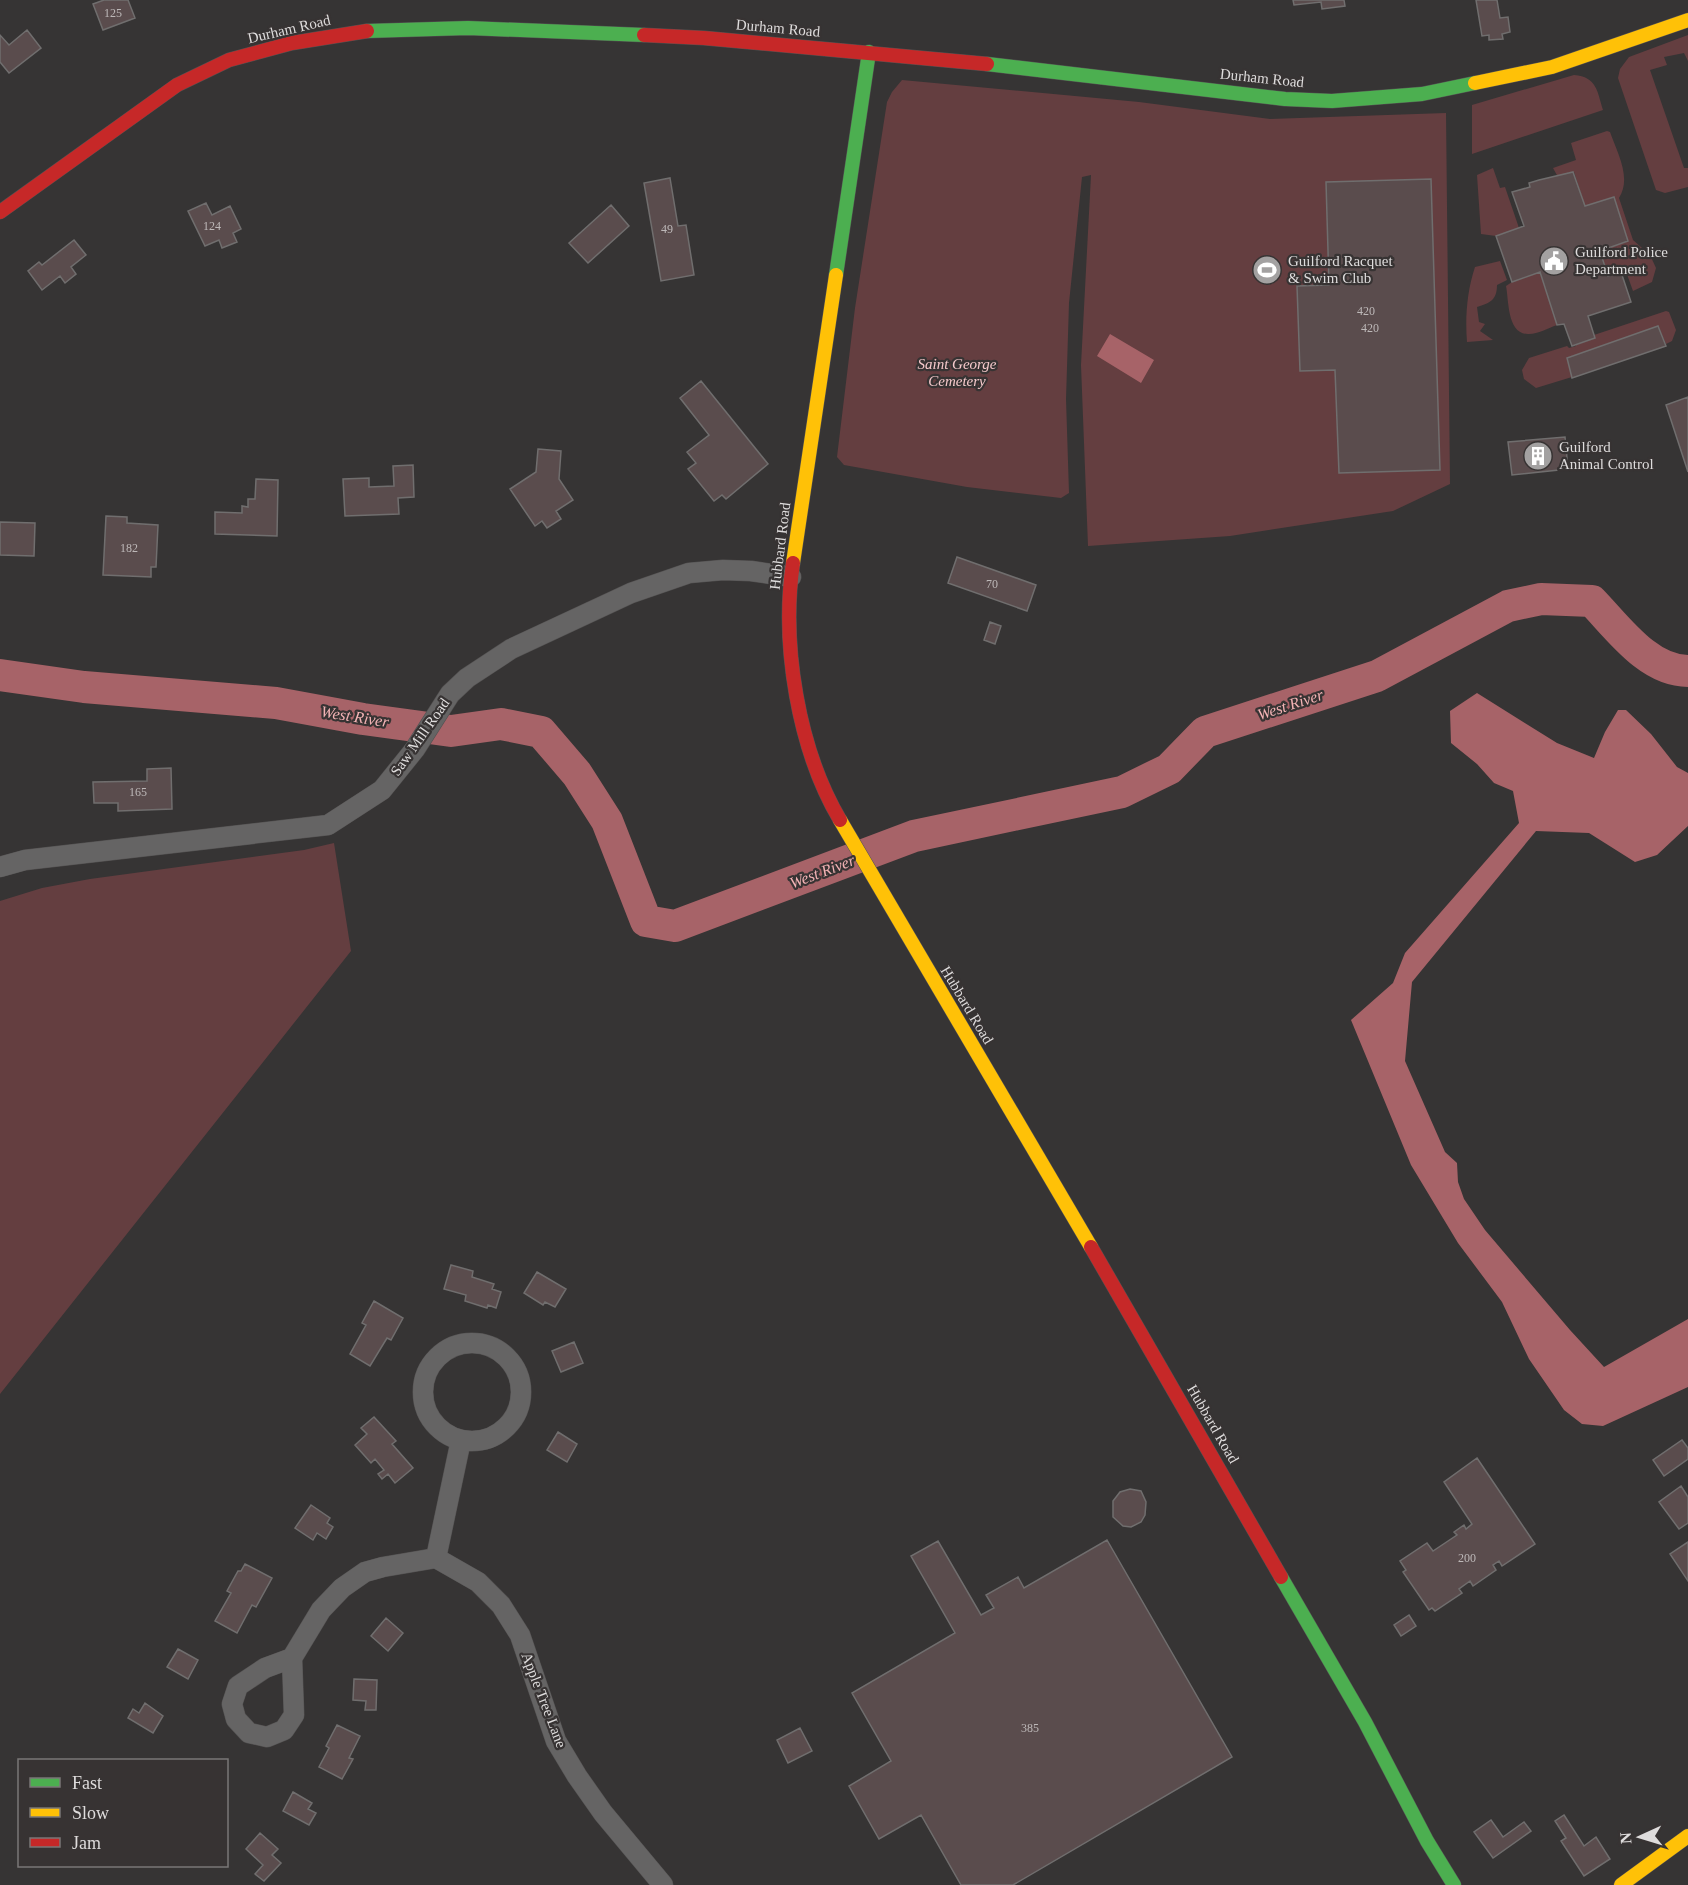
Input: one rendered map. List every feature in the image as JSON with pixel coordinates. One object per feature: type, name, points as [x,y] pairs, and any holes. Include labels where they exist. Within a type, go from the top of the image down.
[{"type":"street","name":"Durham Road","points":[[0,212],[177,85],[229,60],[292,42],[358,31],[468,28],[704,38],[1034,68],[1285,99],[1332,101],[1422,94],[1552,67],[1688,20]]},
{"type":"street","name":"Hubbard Road","points":[[869,52],[790,577],[789,628],[793,674],[802,722],[816,769],[833,808],[877,886],[1144,1337],[1365,1722],[1427,1841],[1454,1885]]},
{"type":"street","name":"Saw Mill Road","points":[[0,867],[25,860],[328,825],[382,790],[415,748],[450,694],[495,658],[587,613],[660,582],[689,573],[720,570],[790,577]]},
{"type":"street","points":[[467,1342],[489,1345],[508,1358],[519,1375],[521,1395],[516,1415],[500,1433],[479,1441],[461,1440],[447,1435],[429,1416],[423,1399],[424,1379],[434,1359],[449,1348],[467,1342]]},
{"type":"street","points":[[292,1658],[321,1610],[342,1588],[365,1572],[436,1558],[461,1440]]},
{"type":"street","name":"Apple Tree Lane","points":[[436,1558],[478,1582],[501,1605],[520,1635],[556,1741],[603,1813],[663,1885]]},
{"type":"street","points":[[1621,1885],[1688,1836]]},
{"type":"green space","points":[[1688,35],[1688,61],[1684,53],[1664,57],[1667,65],[1650,70],[1684,168],[1688,168],[1688,187],[1665,193],[1656,190],[1618,78],[1620,69],[1629,57]]},
{"type":"green space","points":[[1574,75],[1582,76],[1592,82],[1603,110],[1472,154],[1472,105]]},
{"type":"green space","name":"Guilford Racquet & Swim Club","points":[[902,80],[1139,102],[1270,119],[1446,113],[1450,484],[1393,511],[1230,536],[1088,546],[1081,365],[1091,175],[1082,177],[1069,303],[1066,399],[1069,493],[1061,498],[967,487],[844,465],[837,457],[855,308],[887,102]]},
{"type":"green space","points":[[1610,132],[1622,165],[1624,182],[1619,198],[1633,240],[1650,255],[1656,268],[1652,282],[1633,291],[1624,266],[1607,271],[1600,251],[1628,241],[1614,197],[1585,206],[1574,172],[1558,177],[1553,168],[1576,160],[1571,143]]},
{"type":"green space","points":[[1493,168],[1500,188],[1505,187],[1519,228],[1496,236],[1481,234],[1477,175]]},
{"type":"green space","points":[[1500,261],[1507,280],[1497,285],[1496,294],[1492,300],[1477,307],[1479,322],[1485,324],[1480,331],[1493,340],[1467,342],[1467,304],[1475,267]]},
{"type":"green space","points":[[1540,272],[1557,325],[1536,333],[1522,333],[1510,316],[1506,286]]},
{"type":"green space","points":[[1666,311],[1669,312],[1676,330],[1672,341],[1666,344],[1658,326],[1567,358],[1572,377],[1536,388],[1524,379],[1522,370],[1529,358],[1567,346],[1569,348],[1576,346],[1595,338],[1594,335]]},
{"type":"green space","points":[[334,843],[351,951],[0,1394],[0,901],[42,888],[90,879],[304,850]]},
{"type":"shaded area","points":[[1110,334],[1154,360],[1141,383],[1097,356]]},
{"type":"shaded area","points":[[1477,693],[1557,743],[1594,758],[1618,710],[1626,710],[1651,734],[1677,767],[1688,773],[1688,826],[1657,855],[1635,862],[1589,833],[1536,831],[1412,982],[1405,1061],[1445,1152],[1457,1163],[1458,1182],[1464,1199],[1485,1230],[1604,1367],[1688,1319],[1688,1387],[1603,1426],[1582,1424],[1564,1410],[1529,1359],[1502,1302],[1458,1243],[1411,1165],[1351,1020],[1393,983],[1405,953],[1519,823],[1513,791],[1494,783],[1477,764],[1451,743],[1450,711]]},
{"type":"building","points":[[104,0],[128,0],[135,18],[103,30],[93,4]]},
{"type":"building","points":[[1293,0],[1344,0],[1345,6],[1322,9],[1321,2],[1294,5]]},
{"type":"building","points":[[1476,0],[1497,0],[1500,18],[1508,17],[1510,32],[1502,34],[1503,39],[1489,40],[1489,35],[1482,36]]},
{"type":"building","points":[[27,30],[41,48],[9,73],[0,62],[0,35],[9,45]]},
{"type":"building","name":"Guilford Police Department","points":[[1573,172],[1585,206],[1614,197],[1628,241],[1600,251],[1608,276],[1621,272],[1631,302],[1588,316],[1595,338],[1572,346],[1564,324],[1557,325],[1540,272],[1512,282],[1496,236],[1524,226],[1512,192],[1530,187],[1529,183]]},
{"type":"building","points":[[670,178],[678,226],[686,225],[694,275],[661,281],[644,183]]},
{"type":"building","name":"Guilford Racquet & Swim Club","points":[[1431,179],[1440,470],[1339,473],[1335,370],[1300,371],[1297,286],[1329,285],[1326,182]]},
{"type":"building","points":[[206,203],[212,215],[230,206],[241,229],[233,233],[237,242],[222,248],[219,240],[205,246],[188,211]]},
{"type":"building","points":[[611,205],[629,226],[588,263],[569,243]]},
{"type":"building","points":[[74,240],[86,255],[71,267],[76,274],[65,283],[60,276],[42,290],[28,271],[39,262],[42,265]]},
{"type":"building","points":[[1658,326],[1666,346],[1572,378],[1567,358]]},
{"type":"building","points":[[701,381],[768,464],[726,499],[722,495],[714,501],[688,469],[696,463],[687,452],[709,435],[680,398]]},
{"type":"building","points":[[1688,397],[1688,472],[1666,405]]},
{"type":"building","name":"Guilford Animal Control","points":[[1565,437],[1568,469],[1512,475],[1508,442]]},
{"type":"building","points":[[538,449],[561,451],[559,479],[573,500],[556,511],[561,519],[547,528],[542,521],[535,526],[510,489],[536,472]]},
{"type":"building","points":[[413,465],[414,497],[398,498],[399,514],[345,516],[343,479],[369,478],[369,487],[394,486],[393,466]]},
{"type":"building","points":[[256,479],[278,480],[277,536],[215,534],[215,512],[242,513],[242,506],[248,507],[248,499],[255,499]]},
{"type":"building","points":[[106,516],[127,517],[127,523],[158,525],[156,567],[151,567],[151,577],[103,575]]},
{"type":"building","points":[[0,522],[35,523],[34,556],[0,555]]},
{"type":"building","points":[[957,557],[1036,585],[1027,611],[948,583]]},
{"type":"building","points":[[990,622],[1001,626],[995,644],[984,640]]},
{"type":"building","points":[[171,768],[172,809],[118,811],[118,803],[94,803],[93,782],[147,781],[147,769]]},
{"type":"building","points":[[451,1265],[473,1271],[472,1277],[494,1284],[492,1289],[501,1292],[496,1308],[488,1305],[487,1308],[465,1301],[466,1295],[444,1289]]},
{"type":"building","points":[[537,1272],[566,1289],[555,1307],[545,1302],[543,1305],[524,1293]]},
{"type":"building","points":[[374,1301],[403,1318],[391,1340],[387,1338],[370,1366],[350,1354],[366,1325],[362,1323]]},
{"type":"building","points":[[574,1342],[583,1363],[561,1372],[552,1351]]},
{"type":"building","points":[[374,1417],[396,1441],[392,1444],[413,1468],[395,1483],[388,1474],[382,1479],[378,1474],[384,1470],[375,1459],[371,1463],[355,1445],[367,1434],[361,1428]]},
{"type":"building","points":[[558,1432],[577,1444],[567,1462],[547,1450]]},
{"type":"building","points":[[1682,1440],[1688,1448],[1688,1459],[1664,1476],[1653,1460]]},
{"type":"building","points":[[1477,1458],[1535,1544],[1502,1566],[1499,1561],[1493,1565],[1496,1570],[1473,1586],[1470,1581],[1459,1589],[1462,1593],[1435,1611],[1432,1608],[1429,1610],[1403,1572],[1406,1570],[1400,1561],[1427,1543],[1433,1551],[1457,1535],[1454,1532],[1464,1525],[1466,1529],[1472,1524],[1444,1482]]},
{"type":"building","points":[[1681,1486],[1688,1497],[1688,1523],[1679,1529],[1659,1502]]},
{"type":"building","points":[[1130,1489],[1141,1491],[1146,1502],[1145,1515],[1141,1522],[1131,1527],[1123,1526],[1113,1517],[1113,1501],[1120,1492]]},
{"type":"building","points":[[311,1505],[330,1518],[327,1523],[333,1527],[326,1539],[317,1533],[313,1540],[295,1528]]},
{"type":"building","points":[[1107,1540],[1232,1757],[1013,1885],[961,1885],[921,1815],[879,1839],[849,1786],[891,1761],[852,1693],[955,1633],[911,1556],[938,1541],[981,1615],[994,1608],[986,1595],[1018,1577],[1024,1588]]},
{"type":"building","points":[[1688,1542],[1688,1581],[1670,1554]]},
{"type":"building","points":[[245,1564],[272,1578],[256,1607],[252,1605],[237,1633],[215,1621],[231,1593],[227,1591],[238,1571],[241,1571]]},
{"type":"building","points":[[1409,1615],[1416,1626],[1401,1636],[1394,1625]]},
{"type":"building","points":[[386,1618],[403,1633],[388,1651],[371,1636]]},
{"type":"building","points":[[178,1649],[198,1660],[188,1679],[167,1667]]},
{"type":"building","points":[[354,1679],[377,1680],[376,1710],[365,1710],[366,1701],[353,1700]]},
{"type":"building","points":[[145,1703],[163,1716],[153,1733],[128,1718],[133,1709],[139,1713]]},
{"type":"building","points":[[337,1725],[360,1736],[349,1758],[353,1759],[342,1779],[319,1767],[329,1748],[326,1746]]},
{"type":"building","points":[[800,1728],[812,1751],[788,1763],[777,1740]]},
{"type":"building","points":[[293,1792],[312,1803],[308,1809],[316,1813],[309,1825],[283,1811]]},
{"type":"building","points":[[1564,1815],[1584,1846],[1596,1837],[1610,1859],[1584,1876],[1561,1841],[1566,1838],[1555,1821]]},
{"type":"building","points":[[1491,1820],[1503,1837],[1524,1822],[1531,1831],[1493,1858],[1474,1832]]},
{"type":"building","points":[[260,1833],[278,1849],[272,1855],[281,1863],[264,1881],[255,1874],[263,1865],[246,1849]]},
{"type":"waterway","name":"West River","points":[[0,675],[84,687],[276,703],[363,719],[451,731],[501,724],[541,732],[577,774],[607,821],[646,921],[675,926],[914,836],[1122,792],[1169,769],[1205,732],[1377,676],[1508,606],[1541,599],[1592,601],[1623,635],[1647,656],[1673,669],[1688,671]]},
{"type":"traffic: fast","points":[[367,31],[468,28],[644,35]]},
{"type":"traffic: fast","points":[[836,275],[869,52]]},
{"type":"traffic: fast","points":[[987,64],[1285,99],[1332,101],[1422,94],[1475,83]]},
{"type":"traffic: fast","points":[[1281,1577],[1365,1722],[1427,1841],[1454,1885]]},
{"type":"traffic: slow","points":[[1475,83],[1552,67],[1688,20]]},
{"type":"traffic: slow","points":[[793,563],[836,275]]},
{"type":"traffic: slow","points":[[840,820],[1091,1247]]},
{"type":"traffic: slow","points":[[1621,1885],[1688,1836]]},
{"type":"traffic: jam","points":[[0,212],[177,85],[229,60],[292,43],[367,31]]},
{"type":"traffic: jam","points":[[644,35],[704,38],[987,64]]},
{"type":"traffic: jam","points":[[793,563],[789,627],[796,695],[813,761],[825,792],[840,820]]},
{"type":"traffic: jam","points":[[1091,1247],[1281,1577]]},
{"type":"place","name":"Guilford Police Department","points":[[1554,261]]},
{"type":"place","name":"Guilford Racquet & Swim Club","points":[[1267,270]]},
{"type":"place","name":"Guilford Animal Control","points":[[1538,456]]},
{"type":"park label","name":"Saint George Cemetery","points":[[957,372]]}]
